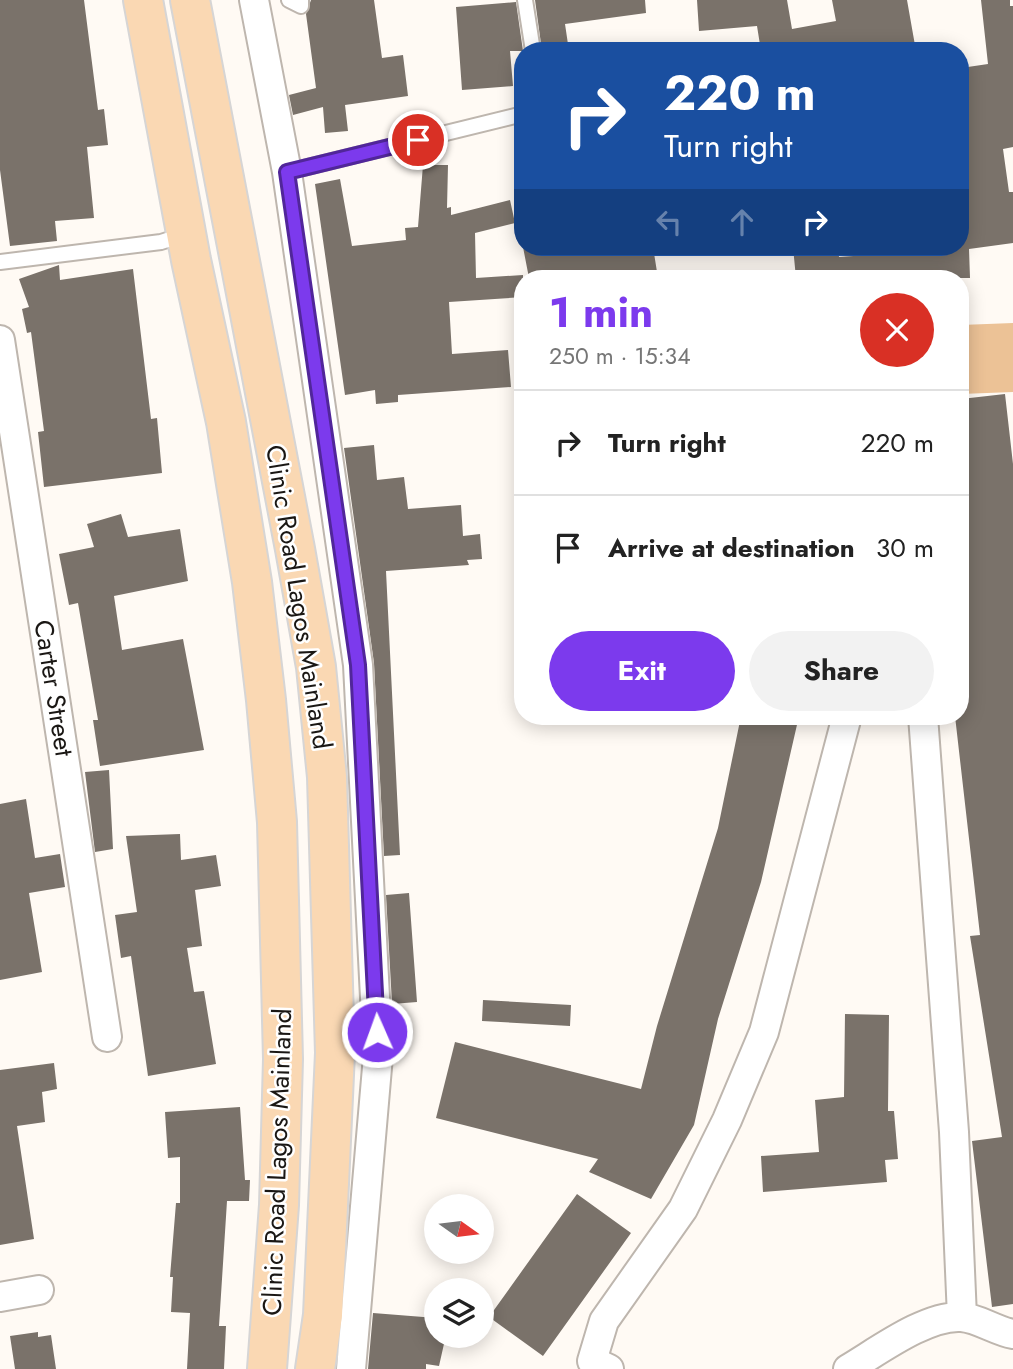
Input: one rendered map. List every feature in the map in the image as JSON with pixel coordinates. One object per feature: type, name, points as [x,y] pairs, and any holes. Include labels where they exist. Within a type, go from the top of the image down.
[{"type":"main road","name":"Clinic Road Lagos Mainland","points":[[143,0],[226,422],[252,582],[277,822],[283,1059],[278,1218],[267,1369]]},
{"type":"main road","name":"Clinic Road Lagos Mainland","points":[[190,0],[316,667],[327,777],[335,1053],[323,1315],[315,1369]]},
{"type":"street","points":[[254,0],[287,172],[358,665],[378,1056],[351,1369]]},
{"type":"street","name":"Carter Street","points":[[0,340],[107,1037]]},
{"type":"street","points":[[609,1369],[592,1361],[604,1321],[682,1209],[727,1120],[764,1032],[845,725]]},
{"type":"street","points":[[924,725],[953,1119],[962,1317]]},
{"type":"street","points":[[0,1297],[39,1290]]},
{"type":"street","points":[[848,1369],[889,1342],[920,1328],[962,1317],[998,1332],[1013,1334]]},
{"type":"lane","points":[[289,0],[301,6],[301,0]]},
{"type":"lane","points":[[525,0],[532,42]]},
{"type":"lane","points":[[287,172],[514,116]]},
{"type":"lane","points":[[0,262],[161,242],[187,233]]},
{"type":"shaded area","points":[[1013,323],[1013,392],[969,394],[969,325]]},
{"type":"building","points":[[0,0],[84,0],[98,110],[104,109],[108,145],[87,147],[94,218],[55,221],[57,241],[10,246],[0,170]]},
{"type":"building","points":[[311,0],[374,0],[382,58],[403,55],[408,96],[345,105],[348,131],[325,133],[323,107],[293,115],[289,95],[316,88],[306,14]]},
{"type":"building","points":[[535,0],[645,0],[646,13],[565,24],[568,42],[541,42]]},
{"type":"building","points":[[697,0],[787,0],[792,29],[836,21],[832,0],[907,0],[914,42],[760,42],[757,26],[699,31]]},
{"type":"building","points":[[981,0],[1010,0],[1010,6],[1013,6],[1013,147],[1003,149],[1009,192],[1013,192],[1013,243],[969,249],[969,67],[988,64]]},
{"type":"building","points":[[516,2],[522,42],[514,42],[514,51],[510,51],[513,86],[462,90],[456,7]]},
{"type":"building","points":[[423,165],[448,165],[447,208],[451,207],[451,215],[510,200],[514,223],[475,233],[476,278],[514,276],[514,298],[449,302],[452,354],[508,350],[511,387],[398,395],[398,402],[376,404],[375,390],[345,395],[315,184],[340,179],[352,246],[406,240],[405,228],[418,227]]},
{"type":"building","points":[[969,249],[970,278],[969,270],[795,270],[794,256],[969,256]]},
{"type":"building","points":[[525,256],[654,256],[657,270],[527,270]]},
{"type":"building","points":[[59,265],[60,280],[133,269],[151,419],[157,418],[162,473],[44,487],[38,432],[44,431],[31,332],[27,333],[22,309],[29,307],[19,279]]},
{"type":"building","points":[[1005,394],[1013,464],[1013,1304],[992,1307],[972,1141],[1002,1137],[970,936],[980,935],[956,725],[969,725],[969,398]]},
{"type":"building","points":[[374,445],[377,480],[404,477],[408,509],[461,505],[463,536],[480,534],[482,559],[467,560],[469,565],[386,571],[400,855],[384,856],[374,663],[344,448]]},
{"type":"building","points":[[121,514],[128,537],[180,529],[188,581],[114,596],[122,650],[183,639],[204,750],[100,766],[93,720],[98,720],[78,603],[69,605],[59,554],[94,547],[87,524]]},
{"type":"building","points":[[739,725],[797,725],[761,882],[718,1019],[694,1125],[651,1199],[589,1172],[598,1159],[436,1118],[455,1042],[641,1089],[657,1026],[718,828]]},
{"type":"building","points":[[109,770],[113,849],[95,852],[85,772]]},
{"type":"building","points":[[26,799],[35,858],[60,854],[65,887],[29,893],[42,972],[0,980],[0,804]]},
{"type":"building","points":[[180,834],[181,860],[216,855],[221,886],[195,890],[202,946],[187,948],[194,992],[204,991],[216,1064],[148,1076],[131,956],[121,958],[115,915],[137,912],[126,836]]},
{"type":"building","points":[[409,893],[417,1002],[392,1004],[386,895]]},
{"type":"building","points":[[483,1000],[571,1005],[570,1026],[482,1021]]},
{"type":"building","points":[[845,1014],[889,1015],[888,1111],[894,1111],[898,1159],[885,1160],[887,1182],[763,1192],[761,1156],[819,1152],[815,1100],[844,1097]]},
{"type":"building","points":[[54,1063],[57,1089],[42,1092],[45,1122],[17,1126],[34,1239],[0,1245],[0,1070]]},
{"type":"building","points":[[240,1107],[245,1180],[250,1180],[249,1201],[227,1201],[219,1326],[226,1326],[224,1369],[187,1369],[190,1313],[171,1312],[173,1277],[170,1277],[176,1203],[180,1203],[180,1157],[168,1158],[165,1112]]},
{"type":"building","points":[[577,1194],[631,1233],[543,1356],[494,1321],[494,1310]]},
{"type":"building","points":[[373,1313],[424,1317],[424,1348],[443,1348],[439,1366],[426,1364],[426,1369],[368,1369]]},
{"type":"building","points":[[38,1332],[38,1337],[51,1335],[56,1369],[15,1369],[10,1336]]},
{"type":"route","points":[[377,1032],[358,665],[287,172],[418,140]]}]
